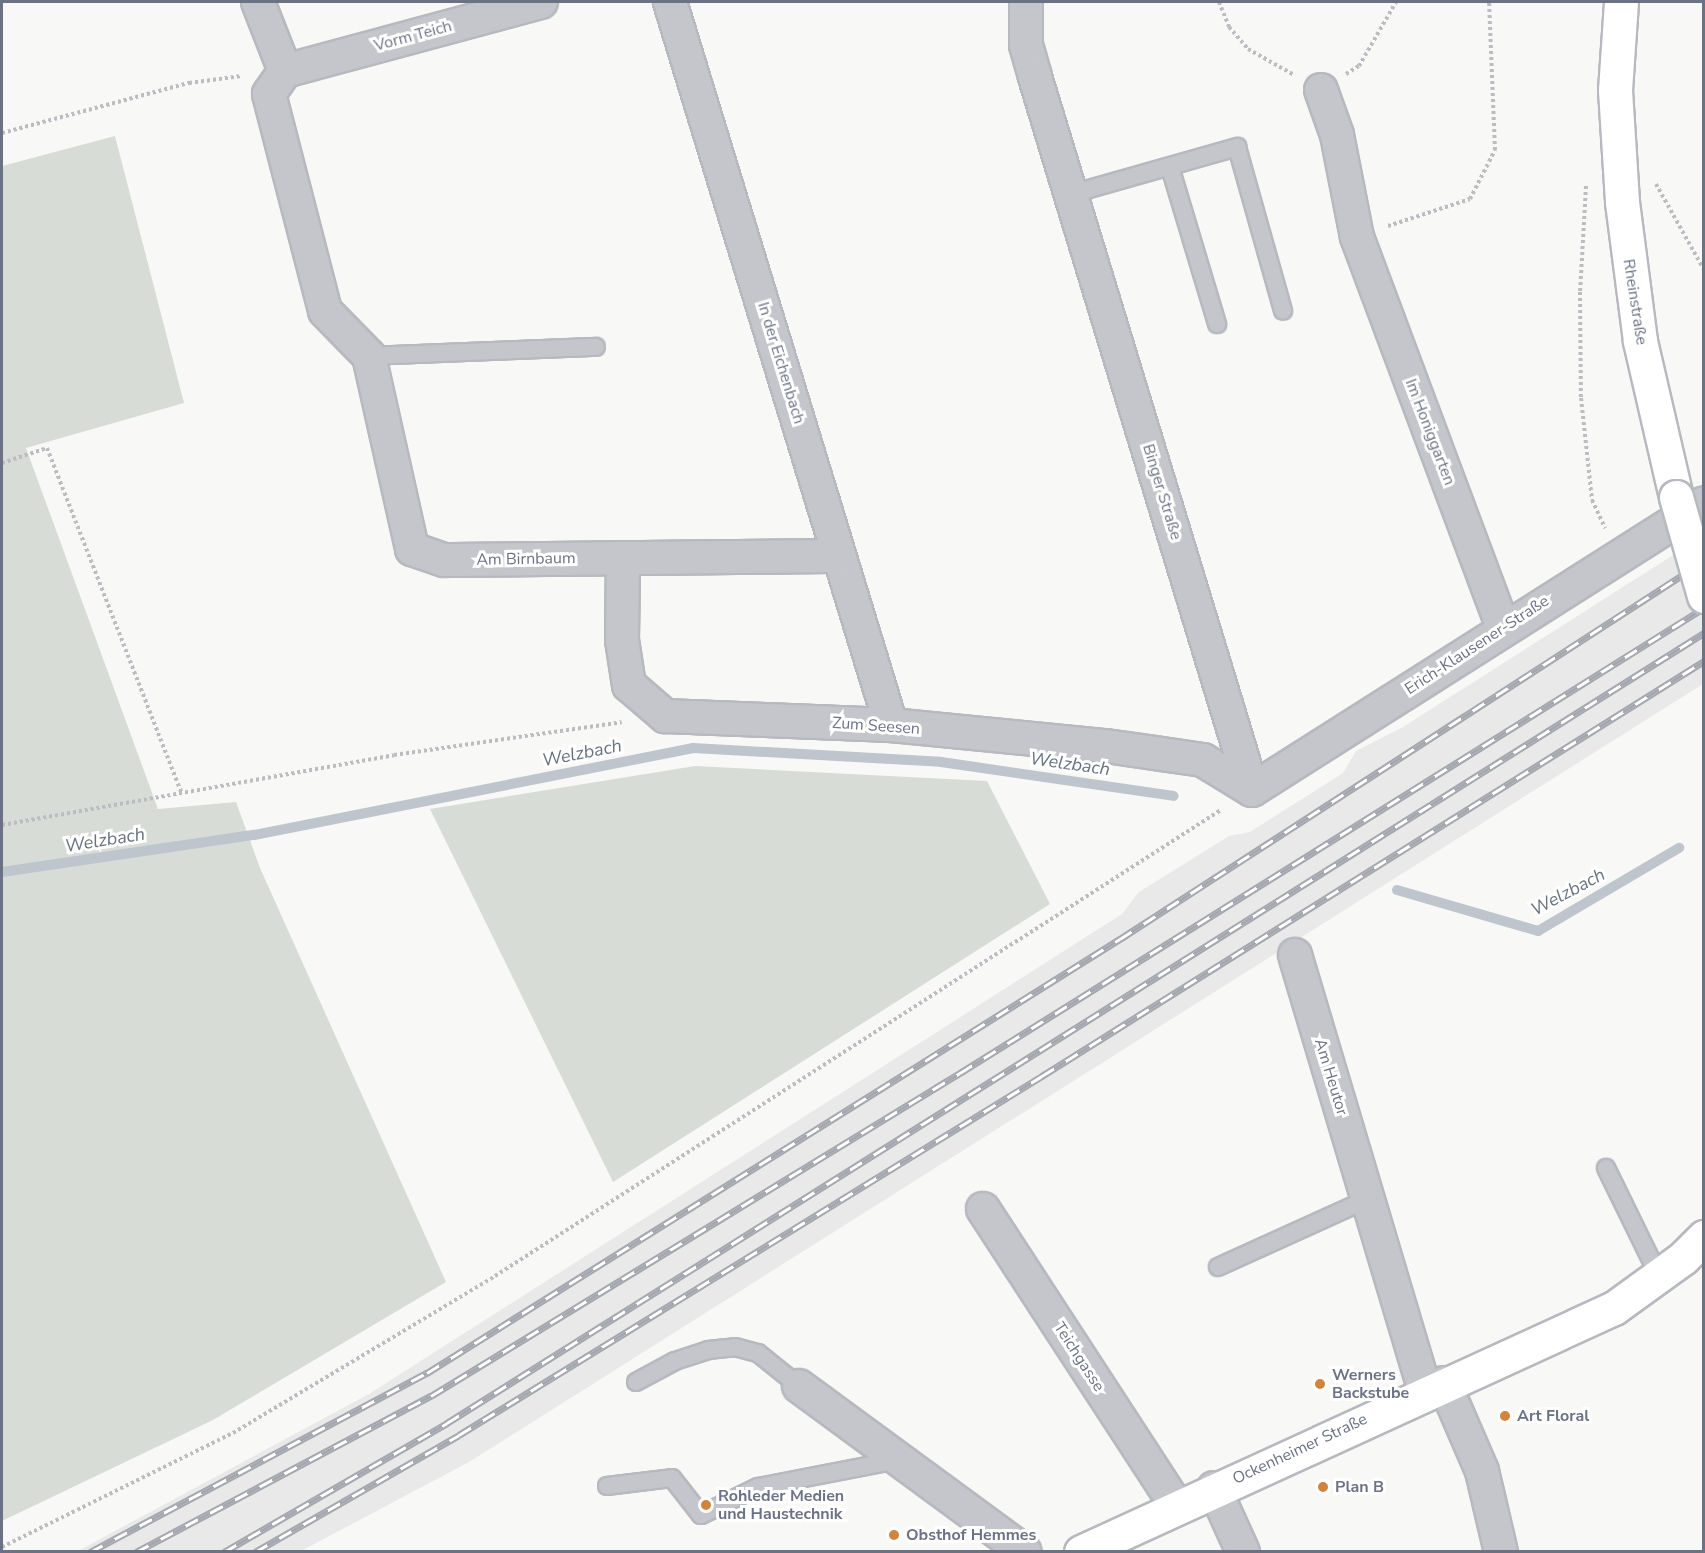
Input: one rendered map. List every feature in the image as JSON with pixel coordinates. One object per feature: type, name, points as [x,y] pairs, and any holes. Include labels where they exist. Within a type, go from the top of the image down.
[{"type":"main road","name":"Rheinstraße","points":[[1621,2],[1615,90],[1617,157],[1640,341],[1690,500],[1704,596]]},
{"type":"main road","name":"Ockenheimer Straße","points":[[1081,1551],[1176,1505],[1435,1387],[1556,1337],[1614,1308],[1659,1276],[1704,1237]]},
{"type":"street","points":[[258,2],[285,71],[269,94],[325,311],[369,356]]},
{"type":"street","name":"Vorm Teich","points":[[285,71],[541,2]]},
{"type":"street","name":"In der Eichenbach","points":[[670,2],[891,726]]},
{"type":"street","name":"Binger Straße","points":[[1026,2],[1026,45],[1252,790]]},
{"type":"street","name":"Im Honiggarten","points":[[1321,90],[1337,135],[1357,237],[1503,627]]},
{"type":"street","name":"Am Birnbaum","points":[[369,356],[412,549],[444,560],[839,556]]},
{"type":"street","name":"Erich-Klausener-Straße","points":[[1252,790],[1503,627],[1618,556],[1690,500]]},
{"type":"street","points":[[623,558],[622,640],[629,685],[665,716]]},
{"type":"street","name":"Zum Seesen","points":[[665,716],[891,726],[1203,760],[1252,790]]},
{"type":"street","name":"Am Heutor","points":[[1294,955],[1368,1199],[1435,1387],[1482,1471],[1501,1551]]},
{"type":"street","name":"Teichgasse","points":[[983,1209],[1176,1505]]},
{"type":"street","points":[[798,1386],[1024,1551]]},
{"type":"street","points":[[1214,1488],[1243,1551]]},
{"type":"lane","points":[[1071,194],[1236,147],[1283,311]]},
{"type":"lane","points":[[1170,166],[1217,324]]},
{"type":"lane","points":[[369,356],[596,347]]},
{"type":"lane","points":[[1606,1168],[1659,1276]]},
{"type":"lane","points":[[1218,1267],[1368,1199]]},
{"type":"lane","points":[[636,1382],[675,1361],[708,1350],[735,1347],[758,1353],[798,1386]]},
{"type":"lane","points":[[607,1486],[672,1478],[701,1515],[758,1487],[898,1460]]},
{"type":"path","points":[[1219,2],[1229,27],[1248,49],[1321,90],[1359,66],[1396,2]]},
{"type":"path","points":[[1357,237],[1470,199],[1496,150],[1489,2]]},
{"type":"path","points":[[2,133],[189,82],[285,71]]},
{"type":"path","points":[[1618,556],[1592,500],[1581,398],[1582,196],[1594,173],[1617,157],[1653,181],[1704,270]]},
{"type":"path","points":[[2,463],[47,448],[181,792]]},
{"type":"path","points":[[2,825],[394,755],[665,716]]},
{"type":"path","points":[[2,1547],[233,1433],[495,1276],[1252,790]]},
{"type":"shaded area","points":[[115,136],[184,403],[26,448],[158,809],[236,802],[260,868],[446,1282],[213,1420],[2,1521],[2,166]]},
{"type":"shaded area","points":[[1703,536],[1703,684],[469,1462],[301,1551],[76,1552],[369,1394],[1122,914],[1139,892],[1229,836],[1250,832],[1343,773],[1356,751],[1403,727]]},
{"type":"shaded area","points":[[695,766],[987,781],[1050,904],[613,1182],[430,809]]},
{"type":"waterway","name":"Welzbach","points":[[2,872],[254,835],[693,748],[941,762],[1174,796]]},
{"type":"waterway","name":"Welzbach","points":[[1397,890],[1538,931],[1679,848]]},
{"type":"railway","points":[[90,1552],[427,1373],[1120,939],[1704,561]]},
{"type":"railway","points":[[136,1552],[431,1396],[960,1073],[1704,608]]},
{"type":"railway","points":[[224,1552],[447,1423],[1704,633]]},
{"type":"railway","points":[[255,1552],[459,1435],[1042,1076],[1704,661]]},
{"type":"place","name":"Werners Backstube","points":[[1320,1384]]},
{"type":"place","name":"Art Floral","points":[[1505,1416]]},
{"type":"place","name":"Plan B","points":[[1323,1487]]},
{"type":"place","name":"Rohleder Medien und Haustechnik","points":[[706,1505]]},
{"type":"place","name":"Obsthof Hemmes","points":[[894,1535]]}]
